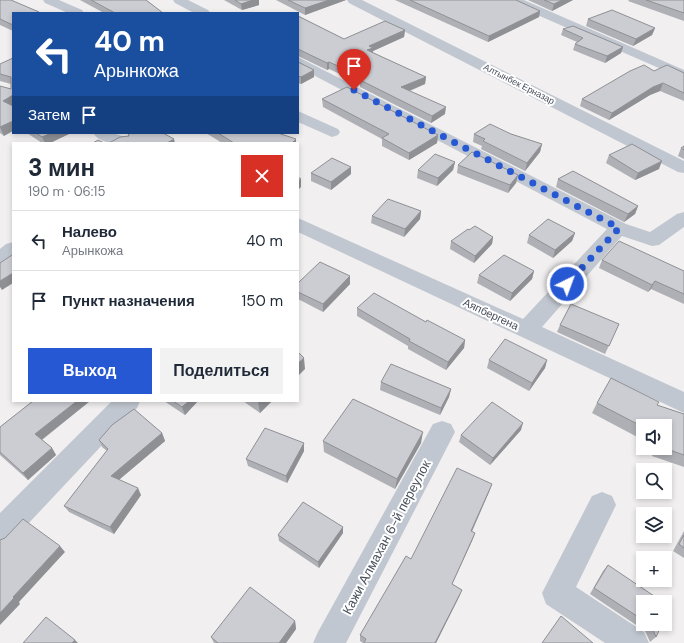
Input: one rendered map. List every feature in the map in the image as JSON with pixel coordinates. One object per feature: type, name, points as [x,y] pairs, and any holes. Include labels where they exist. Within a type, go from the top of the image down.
[{"type":"street","points":[[48,0],[76,12]]},
{"type":"street","points":[[179,0],[202,12]]},
{"type":"street","name":"Алтынбек Ерназар","points":[[353,0],[684,168]]},
{"type":"street","points":[[514,0],[684,75]]},
{"type":"street","points":[[299,62],[619,228],[652,240],[676,232],[684,218]]},
{"type":"street","points":[[299,116],[332,132]]},
{"type":"street","points":[[103,134],[120,142]]},
{"type":"street","name":"Аяпбергена","points":[[299,224],[684,403]]},
{"type":"street","points":[[526,330],[619,228]]},
{"type":"street","points":[[0,258],[12,250]]},
{"type":"street","points":[[0,533],[127,402]]},
{"type":"street","name":"Кажи Алмахан 6-й переулок","points":[[330,643],[442,432]]},
{"type":"street","points":[[602,506],[557,593],[633,643]]},
{"type":"building","points":[[0,0],[11,0],[39,12],[12,12],[12,25],[0,19]]},
{"type":"building","points":[[91,0],[146,0],[162,12],[113,12]]},
{"type":"building","points":[[235,0],[253,0],[241,4]]},
{"type":"building","points":[[288,0],[329,0],[305,8]]},
{"type":"building","points":[[410,0],[516,0],[540,11],[489,36]]},
{"type":"building","points":[[544,0],[562,0],[554,4]]},
{"type":"building","points":[[646,0],[684,0],[684,13]]},
{"type":"building","points":[[612,10],[655,28],[636,39],[588,19]]},
{"type":"building","points":[[299,16],[344,39],[385,21],[405,30],[369,46],[373,48],[367,50],[426,77],[401,87],[446,107],[432,116],[360,80],[365,78],[329,62],[327,63],[299,49]]},
{"type":"building","points":[[573,26],[623,47],[607,56],[575,44],[583,38],[563,29]]},
{"type":"building","points":[[12,58],[12,96],[3,101],[12,106],[12,121],[0,127],[0,86],[11,89],[11,77],[0,74],[0,64]]},
{"type":"building","points":[[299,62],[314,70],[301,77],[299,76]]},
{"type":"building","points":[[644,65],[654,71],[667,65],[684,73],[684,93],[663,83],[653,87],[612,113],[582,99],[630,71]]},
{"type":"building","points":[[347,87],[438,135],[409,153],[382,138],[389,134],[322,99]]},
{"type":"building","points":[[490,124],[511,134],[542,144],[527,163],[483,141],[485,139],[474,134]]},
{"type":"building","points":[[38,134],[49,134],[42,137]]},
{"type":"building","points":[[128,134],[165,134],[174,139],[169,142],[111,142],[120,137],[129,136]]},
{"type":"building","points":[[220,134],[281,134],[296,139],[293,142],[232,142]]},
{"type":"building","points":[[632,144],[662,161],[638,173],[609,155]]},
{"type":"building","points":[[472,152],[518,175],[510,185],[458,165]]},
{"type":"building","points":[[435,154],[455,162],[438,178],[418,170]]},
{"type":"building","points":[[332,158],[351,167],[331,182],[311,173]]},
{"type":"building","points":[[573,171],[638,206],[628,214],[558,179]]},
{"type":"building","points":[[388,199],[421,211],[405,229],[372,216]]},
{"type":"building","points":[[548,219],[575,233],[555,250],[529,235]]},
{"type":"building","points":[[475,226],[493,237],[475,256],[451,241]]},
{"type":"building","points":[[619,241],[684,271],[684,294],[655,281],[652,285],[602,260]]},
{"type":"building","points":[[12,255],[12,274],[0,281],[0,263]]},
{"type":"building","points":[[504,255],[534,271],[512,293],[479,275]]},
{"type":"building","points":[[320,262],[350,276],[323,304],[299,292],[299,282]]},
{"type":"building","points":[[374,293],[426,322],[427,320],[465,340],[448,362],[409,341],[410,339],[357,308]]},
{"type":"building","points":[[571,304],[619,324],[609,346],[560,325]]},
{"type":"building","points":[[505,339],[547,360],[532,383],[489,360]]},
{"type":"building","points":[[299,353],[304,358],[299,362]]},
{"type":"building","points":[[391,364],[451,389],[441,408],[381,382]]},
{"type":"building","points":[[611,378],[659,402],[657,405],[684,414],[684,455],[672,451],[672,419],[636,419],[636,423],[597,403]]},
{"type":"building","points":[[353,399],[423,432],[397,479],[323,441]]},
{"type":"building","points":[[32,402],[76,402],[35,434],[52,448],[23,473],[0,452],[0,427]]},
{"type":"building","points":[[174,402],[188,402],[182,407]]},
{"type":"building","points":[[492,402],[523,423],[493,458],[461,435]]},
{"type":"building","points":[[134,409],[162,433],[111,476],[138,488],[110,527],[64,506],[108,449],[99,440],[112,425]]},
{"type":"building","points":[[265,428],[304,443],[286,476],[246,459]]},
{"type":"building","points":[[457,468],[492,484],[471,531],[475,533],[452,584],[462,590],[435,643],[364,643],[366,639],[360,635],[406,556],[411,559]]},
{"type":"building","points":[[303,502],[343,527],[318,562],[278,535]]},
{"type":"building","points":[[23,519],[60,546],[0,613],[0,540],[5,538]]},
{"type":"building","points":[[684,535],[684,548],[679,544]]},
{"type":"building","points":[[608,565],[636,584],[636,587],[641,587],[653,595],[636,595],[636,615],[594,588]]},
{"type":"building","points":[[250,587],[295,621],[279,643],[218,643],[211,637]]},
{"type":"building","points":[[561,616],[593,643],[542,643]]},
{"type":"building","points":[[46,617],[75,640],[72,643],[23,643]]},
{"type":"building","points":[[654,631],[659,631],[656,637]]},
{"type":"route","points":[[354,90],[619,228],[567,284]]}]
